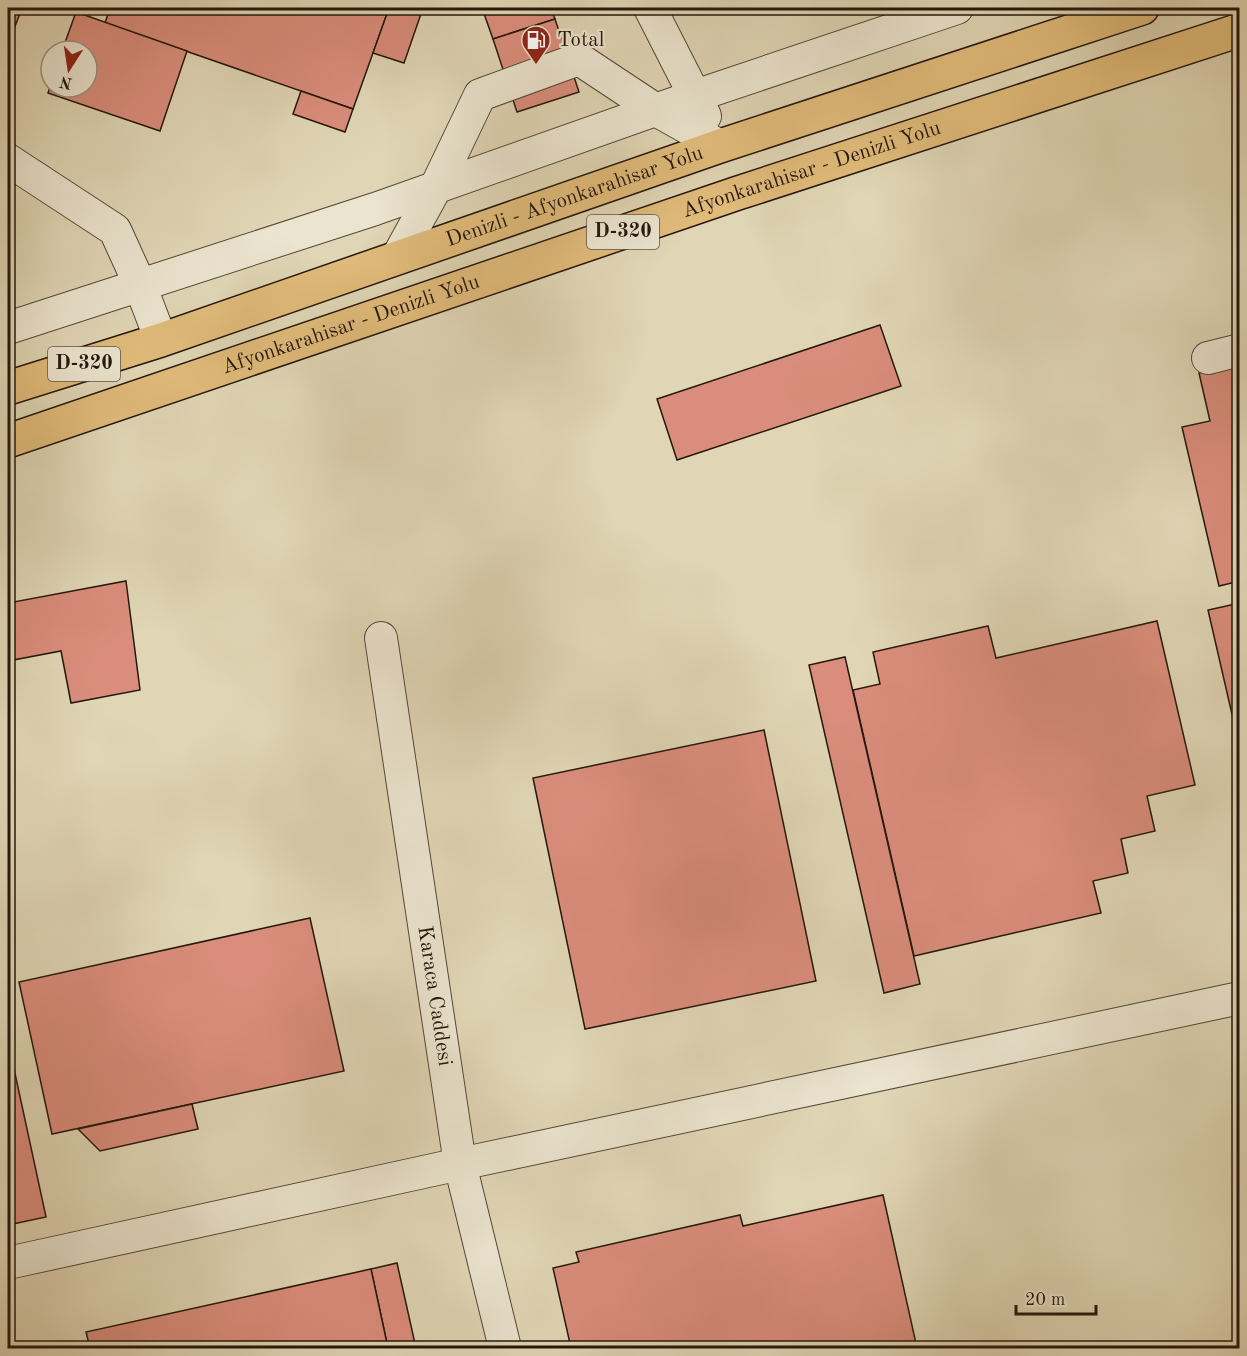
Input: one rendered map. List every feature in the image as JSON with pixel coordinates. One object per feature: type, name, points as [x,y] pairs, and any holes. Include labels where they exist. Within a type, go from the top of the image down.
[{"type":"highway","name":"Denizli - Afyonkarahisar Yolu","points":[[8,388],[161,340],[720,146],[1143,8]]},
{"type":"highway","name":"Afyonkarahisar - Denizli Yolu","points":[[8,441],[738,193],[1239,30]]},
{"type":"street","points":[[650,8],[720,146]]},
{"type":"street","points":[[8,328],[375,209],[695,96],[957,8]]},
{"type":"street","points":[[397,258],[436,187],[480,95],[579,59],[656,110],[720,146]]},
{"type":"street","points":[[8,160],[115,230],[140,285],[161,340]]},
{"type":"street","points":[[1208,358],[1239,350]]},
{"type":"street","name":"Karaca Caddesi","points":[[381,638],[460,1164],[505,1348]]},
{"type":"street","points":[[8,1263],[1239,998]]},
{"type":"building","points":[[8,8],[22,8],[8,45]]},
{"type":"building","points":[[110,8],[389,8],[353,109],[105,23]]},
{"type":"building","points":[[389,8],[423,8],[404,63],[373,53]]},
{"type":"building","points":[[482,8],[551,8],[555,19],[493,39]]},
{"type":"building","points":[[76,12],[187,51],[160,131],[66,99],[99,99],[99,39],[66,39]]},
{"type":"building","points":[[555,19],[579,92],[517,112],[493,39]]},
{"type":"building","points":[[301,91],[353,109],[345,132],[293,114]]},
{"type":"building","points":[[880,325],[901,386],[677,460],[657,399]]},
{"type":"building","points":[[1240,363],[1240,581],[1219,586],[1182,427],[1210,421],[1199,373]]},
{"type":"building","points":[[126,581],[140,690],[71,703],[61,651],[8,661],[8,603]]},
{"type":"building","points":[[1240,603],[1240,749],[1208,610]]},
{"type":"building","points":[[1157,621],[1195,785],[1147,796],[1155,831],[1121,839],[1128,873],[1093,881],[1101,913],[914,956],[853,690],[880,684],[873,652],[988,626],[996,658]]},
{"type":"building","points":[[845,657],[920,984],[884,993],[809,665]]},
{"type":"building","points":[[764,730],[816,981],[585,1029],[533,778]]},
{"type":"building","points":[[310,918],[344,1071],[52,1134],[19,982]]},
{"type":"building","points":[[8,1041],[46,1217],[8,1225]]},
{"type":"building","points":[[192,1104],[198,1129],[100,1151],[78,1129]]},
{"type":"building","points":[[883,1195],[917,1348],[571,1348],[553,1268],[579,1262],[576,1252],[740,1215],[743,1226]]},
{"type":"building","points":[[397,1263],[416,1348],[388,1348],[371,1269]]},
{"type":"building","points":[[371,1269],[388,1348],[90,1348],[86,1332]]},
{"type":"place","name":"Total","points":[[536,66]]}]
